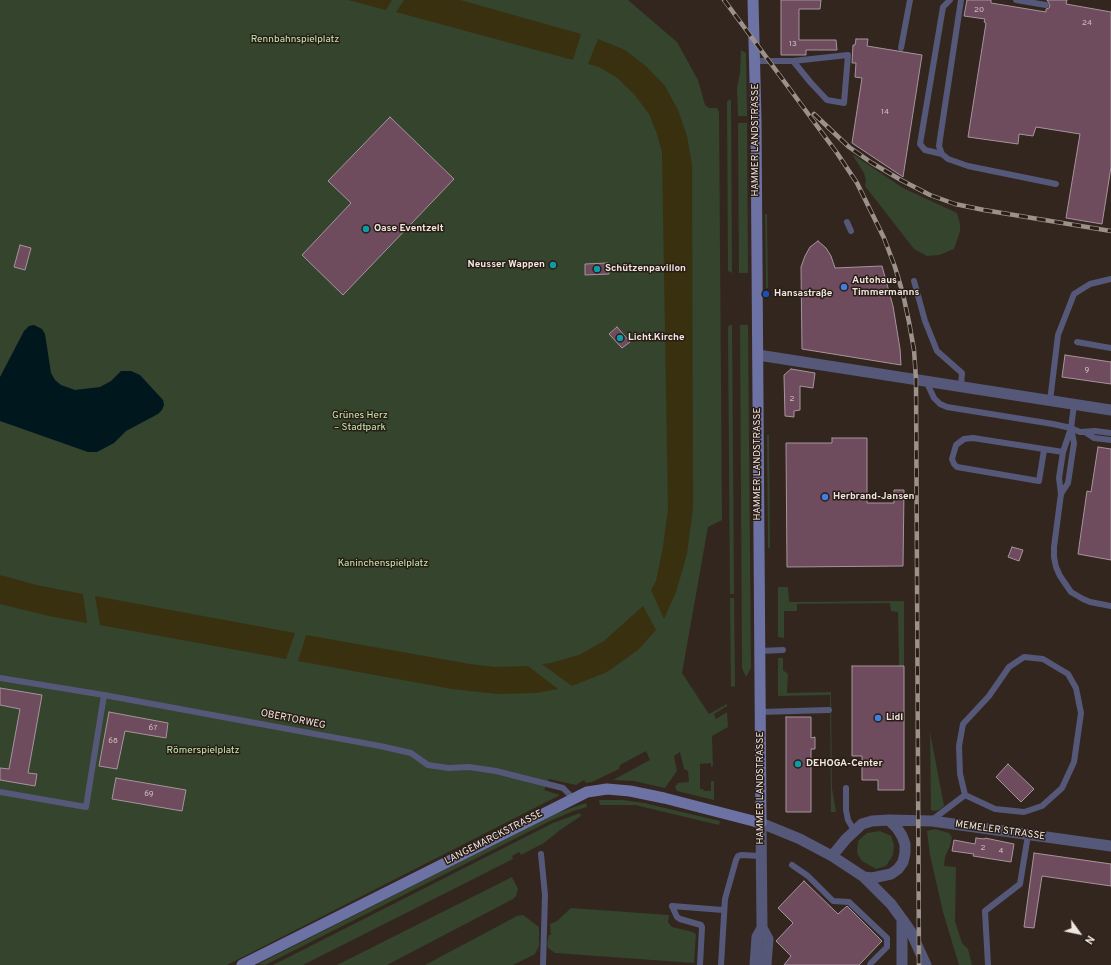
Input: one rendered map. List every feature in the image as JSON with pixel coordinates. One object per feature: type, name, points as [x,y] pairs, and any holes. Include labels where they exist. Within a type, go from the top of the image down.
[{"type":"main road","name":"HAMMER LANDSTRASSE","points":[[753,0],[758,354],[761,823]]},
{"type":"main road","name":"LANGEMARCKSTRASSE","points":[[242,965],[573,798],[591,791],[630,791],[664,798],[761,823]]},
{"type":"street","points":[[758,354],[1111,410]]},
{"type":"street","points":[[864,877],[872,878],[890,874],[898,869],[903,862],[905,853],[904,840],[897,828],[889,820]]},
{"type":"street","name":"MEMELER STRASSE","points":[[832,856],[854,830],[862,824],[872,821],[889,820],[932,821],[1111,846]]},
{"type":"street","points":[[761,823],[800,839],[832,856],[864,877],[891,904],[902,919],[911,932],[926,965]]},
{"type":"street","name":"HAMMER LANDSTRASSE","points":[[755,965],[757,937],[762,928],[761,823]]},
{"type":"street","points":[[902,919],[902,965]]},
{"type":"street","name":"HAMMER LANDSTRASSE","points":[[762,928],[768,938],[766,965]]},
{"type":"lane","points":[[901,48],[910,0]]},
{"type":"lane","points":[[950,0],[944,7],[920,144],[925,150],[942,154],[948,159],[968,166],[1056,184]]},
{"type":"lane","points":[[942,154],[939,146],[940,132],[961,0]]},
{"type":"lane","points":[[1016,0],[1046,5]]},
{"type":"lane","points":[[755,61],[792,61],[848,55],[844,103],[827,100],[810,83],[792,61]]},
{"type":"lane","points":[[847,222],[851,231]]},
{"type":"lane","points":[[1050,401],[1058,336],[1074,294],[1090,284],[1111,279]]},
{"type":"lane","points":[[914,281],[925,321],[936,351],[962,373],[961,386]]},
{"type":"lane","points":[[1076,342],[1111,348]]},
{"type":"lane","points":[[926,381],[934,398],[940,404],[947,407],[1071,428],[1085,432],[1094,438],[1111,440]]},
{"type":"lane","points":[[1074,404],[1071,428],[1063,452],[1059,478],[1061,494],[1054,557],[1056,567],[1065,584],[1078,596],[1090,602],[1111,606]]},
{"type":"lane","points":[[1061,494],[1068,483],[1074,443],[1071,428]]},
{"type":"lane","points":[[1085,432],[1095,431],[1111,433]]},
{"type":"lane","points":[[1044,450],[1039,481],[957,467],[952,459],[956,445],[964,439],[973,438],[1063,452]]},
{"type":"lane","points":[[760,651],[783,650]]},
{"type":"lane","points":[[1024,657],[1043,659],[1068,674],[1076,688],[1081,713],[1074,762],[1062,788],[1042,806],[1024,812],[995,809],[964,795],[960,774],[959,746],[963,724],[989,696],[1009,667],[1024,657]]},
{"type":"lane","name":"OBERTORWEG","points":[[0,678],[104,695],[380,746],[411,753],[428,765],[449,768],[469,766],[496,771],[562,788],[573,798]]},
{"type":"lane","points":[[0,792],[86,806],[104,695]]},
{"type":"lane","points":[[760,712],[829,710]]},
{"type":"lane","points":[[846,788],[846,810],[848,820],[854,830]]},
{"type":"lane","points":[[932,821],[964,795]]},
{"type":"lane","points":[[988,965],[985,911],[1020,884],[1028,835]]},
{"type":"lane","points":[[541,854],[545,895],[543,963]]},
{"type":"lane","points":[[721,965],[723,910],[737,858],[741,855],[761,856]]},
{"type":"lane","points":[[792,865],[808,876],[833,901],[849,902],[887,938],[887,947],[870,963],[870,965]]},
{"type":"lane","points":[[700,965],[702,927],[701,925],[677,917],[672,906],[723,910]]},
{"type":"green space","name":"Grünes Herz – Stadtpark","points":[[0,0],[628,0],[677,42],[698,80],[705,105],[709,108],[717,108],[719,112],[722,520],[708,527],[682,673],[709,714],[727,704],[727,706],[714,714],[716,719],[727,712],[728,727],[712,736],[713,766],[711,767],[711,763],[700,764],[700,789],[703,789],[704,791],[711,791],[711,781],[714,781],[714,800],[677,791],[675,787],[678,783],[689,782],[688,771],[684,769],[680,752],[674,756],[677,771],[665,788],[634,781],[613,780],[650,760],[646,751],[620,765],[619,769],[592,782],[586,783],[584,780],[576,785],[549,779],[544,790],[560,795],[227,965],[0,965]]},
{"type":"green space","points":[[741,50],[746,53],[747,116],[738,116],[737,88],[740,73]]},
{"type":"green space","points":[[731,100],[732,273],[728,271],[727,102]]},
{"type":"green space","points":[[738,123],[747,123],[748,273],[739,273]]},
{"type":"green space","points":[[852,154],[903,188],[957,213],[960,231],[954,249],[939,255],[927,256],[914,249],[865,186],[866,181],[864,173]]},
{"type":"green space","points":[[765,214],[767,214],[768,288],[766,288]]},
{"type":"green space","points":[[732,325],[734,594],[730,594],[728,327]]},
{"type":"green space","points":[[740,325],[748,325],[751,668],[746,677],[742,668]]},
{"type":"green space","points":[[767,435],[769,435],[770,548],[768,548]]},
{"type":"green space","points":[[778,587],[788,587],[789,602],[904,601],[904,666],[899,666],[898,612],[891,611],[890,603],[797,604],[797,611],[784,611],[784,638],[778,637]]},
{"type":"green space","points":[[730,598],[734,598],[734,687],[731,686]]},
{"type":"green space","points":[[778,658],[783,658],[783,670],[788,674],[787,693],[831,692],[832,788],[836,812],[831,812],[830,695],[778,696]]},
{"type":"green space","points":[[930,732],[944,806],[939,810],[934,811],[931,810]]},
{"type":"green space","points":[[599,800],[623,800],[644,803],[720,821],[719,825],[635,805],[600,805]]},
{"type":"green space","points":[[586,803],[587,807],[573,811],[548,822],[265,965],[258,964],[557,813]]},
{"type":"green space","points":[[580,813],[581,816],[544,843],[521,855],[519,852],[512,856],[513,859],[303,965],[273,965],[553,823]]},
{"type":"green space","points":[[935,829],[949,833],[952,837],[945,857],[944,866],[956,867],[955,921],[962,943],[968,949],[972,965],[959,965],[943,912],[930,855],[927,831]]},
{"type":"green space","points":[[880,831],[891,836],[894,845],[893,855],[886,866],[876,869],[862,861],[857,853],[858,841],[867,833]]},
{"type":"green space","points":[[512,877],[518,889],[516,896],[513,899],[387,965],[337,965]]},
{"type":"green space","points":[[571,908],[669,915],[668,922],[672,927],[696,934],[694,963],[555,953],[548,948],[547,944],[549,935],[551,935],[550,924],[557,921]]},
{"type":"green space","points":[[523,915],[539,927],[539,946],[535,954],[513,965],[425,965],[517,916]]},
{"type":"sand","points":[[348,0],[392,0],[386,10]]},
{"type":"sand","points":[[404,0],[460,0],[581,34],[573,60],[396,12]]},
{"type":"sand","points":[[598,39],[625,50],[647,67],[665,86],[678,110],[687,136],[692,165],[693,508],[687,554],[676,592],[664,619],[651,590],[656,581],[663,547],[668,509],[662,153],[657,134],[649,114],[634,94],[616,77],[599,67],[588,64]]},
{"type":"sand","points":[[0,575],[36,585],[83,594],[87,623],[49,616],[0,604]]},
{"type":"sand","points":[[95,596],[295,633],[286,659],[100,625]]},
{"type":"sand","points":[[643,606],[656,630],[638,650],[607,672],[572,686],[542,664],[579,655],[604,641]]},
{"type":"sand","points":[[306,635],[470,664],[495,667],[528,666],[558,689],[536,693],[498,694],[452,689],[298,661]]},
{"type":"water","points":[[34,325],[42,329],[45,334],[51,373],[55,380],[61,385],[75,390],[100,387],[111,381],[121,371],[131,371],[140,375],[163,400],[164,405],[162,410],[158,414],[126,431],[114,443],[97,452],[88,452],[0,421],[0,377],[24,331],[29,326]]},
{"type":"building","points":[[781,0],[821,0],[820,9],[799,9],[799,40],[836,40],[837,50],[806,50],[806,55],[781,55]]},
{"type":"building","points":[[967,0],[991,0],[991,3],[1046,12],[1046,9],[1049,8],[1050,5],[1047,0],[1067,0],[1066,4],[1111,12],[1111,167],[1102,224],[1066,218],[1080,134],[1036,127],[1033,136],[1019,134],[1018,144],[968,137],[986,23],[984,22],[985,19],[964,16]]},
{"type":"building","points":[[856,39],[868,39],[867,46],[922,55],[903,177],[852,143],[862,78],[855,77],[856,63],[852,63],[853,45],[855,45]]},
{"type":"building","name":"Oase Eventzelt","points":[[390,117],[454,179],[343,295],[302,255],[351,203],[328,181]]},
{"type":"building","name":"Autohaus Timmermanns","points":[[818,241],[826,248],[831,256],[835,268],[882,266],[893,306],[901,365],[802,349],[801,267],[810,247]]},
{"type":"building","points":[[20,245],[31,248],[25,270],[14,267]]},
{"type":"building","name":"Schützenpavillon","points":[[608,263],[609,274],[585,275],[585,264]]},
{"type":"building","name":"Licht.Kirche","points":[[617,327],[630,342],[622,348],[609,334]]},
{"type":"building","points":[[1065,355],[1111,362],[1111,384],[1062,377]]},
{"type":"building","points":[[791,369],[815,373],[813,388],[800,386],[800,410],[794,411],[794,417],[785,416],[784,375]]},
{"type":"building","name":"Herbrand-Jansen","points":[[832,438],[867,438],[867,503],[894,503],[894,490],[904,490],[903,566],[787,567],[786,443],[832,443]]},
{"type":"building","points":[[1098,447],[1111,449],[1111,560],[1078,554],[1087,491],[1091,492]]},
{"type":"building","points":[[1012,547],[1023,550],[1019,561],[1008,557]]},
{"type":"building","name":"Lidl","points":[[852,666],[904,666],[904,790],[878,790],[878,780],[862,780],[862,756],[852,756]]},
{"type":"building","points":[[0,688],[42,695],[28,773],[37,774],[35,786],[0,780],[0,768],[9,769],[20,709],[0,705]]},
{"type":"building","points":[[109,712],[168,723],[166,738],[125,731],[117,769],[99,766]]},
{"type":"building","name":"DEHOGA-Center","points":[[786,717],[811,717],[811,738],[815,737],[815,749],[811,749],[811,812],[786,812]]},
{"type":"building","points":[[1008,764],[1034,789],[1021,802],[996,777]]},
{"type":"building","points":[[116,778],[186,790],[182,811],[112,799]]},
{"type":"building","points":[[976,838],[985,838],[1014,844],[1011,862],[952,851],[954,840],[975,844]]},
{"type":"building","points":[[1034,853],[1111,864],[1111,886],[1042,876],[1034,928],[1024,927]]},
{"type":"building","points":[[804,881],[838,914],[847,906],[882,941],[859,965],[784,965],[791,956],[776,941],[793,923],[778,908]]},
{"type":"railway","points":[[724,0],[837,153],[857,183],[884,238],[895,267],[909,322],[914,350],[916,379],[919,965]]},
{"type":"railway","points":[[814,114],[849,147],[872,163],[930,195],[955,204],[984,210],[1111,231]]},
{"type":"place","name":"Oase Eventzelt","points":[[366,229]]},
{"type":"place","name":"Neusser Wappen","points":[[553,265]]},
{"type":"place","name":"Schützenpavillon","points":[[597,269]]},
{"type":"place","name":"Autohaus Timmermanns","points":[[844,287]]},
{"type":"place","name":"Hansastraße","points":[[766,294]]},
{"type":"place","name":"Licht.Kirche","points":[[620,338]]},
{"type":"place","name":"Herbrand-Jansen","points":[[825,497]]},
{"type":"place","name":"Lidl","points":[[878,718]]},
{"type":"place","name":"DEHOGA-Center","points":[[798,764]]},
{"type":"park label","name":"Rennbahnspielplatz","points":[[295,40]]},
{"type":"park label","name":"Kaninchenspielplatz","points":[[383,564]]},
{"type":"park label","name":"Römerspielplatz","points":[[203,751]]}]
